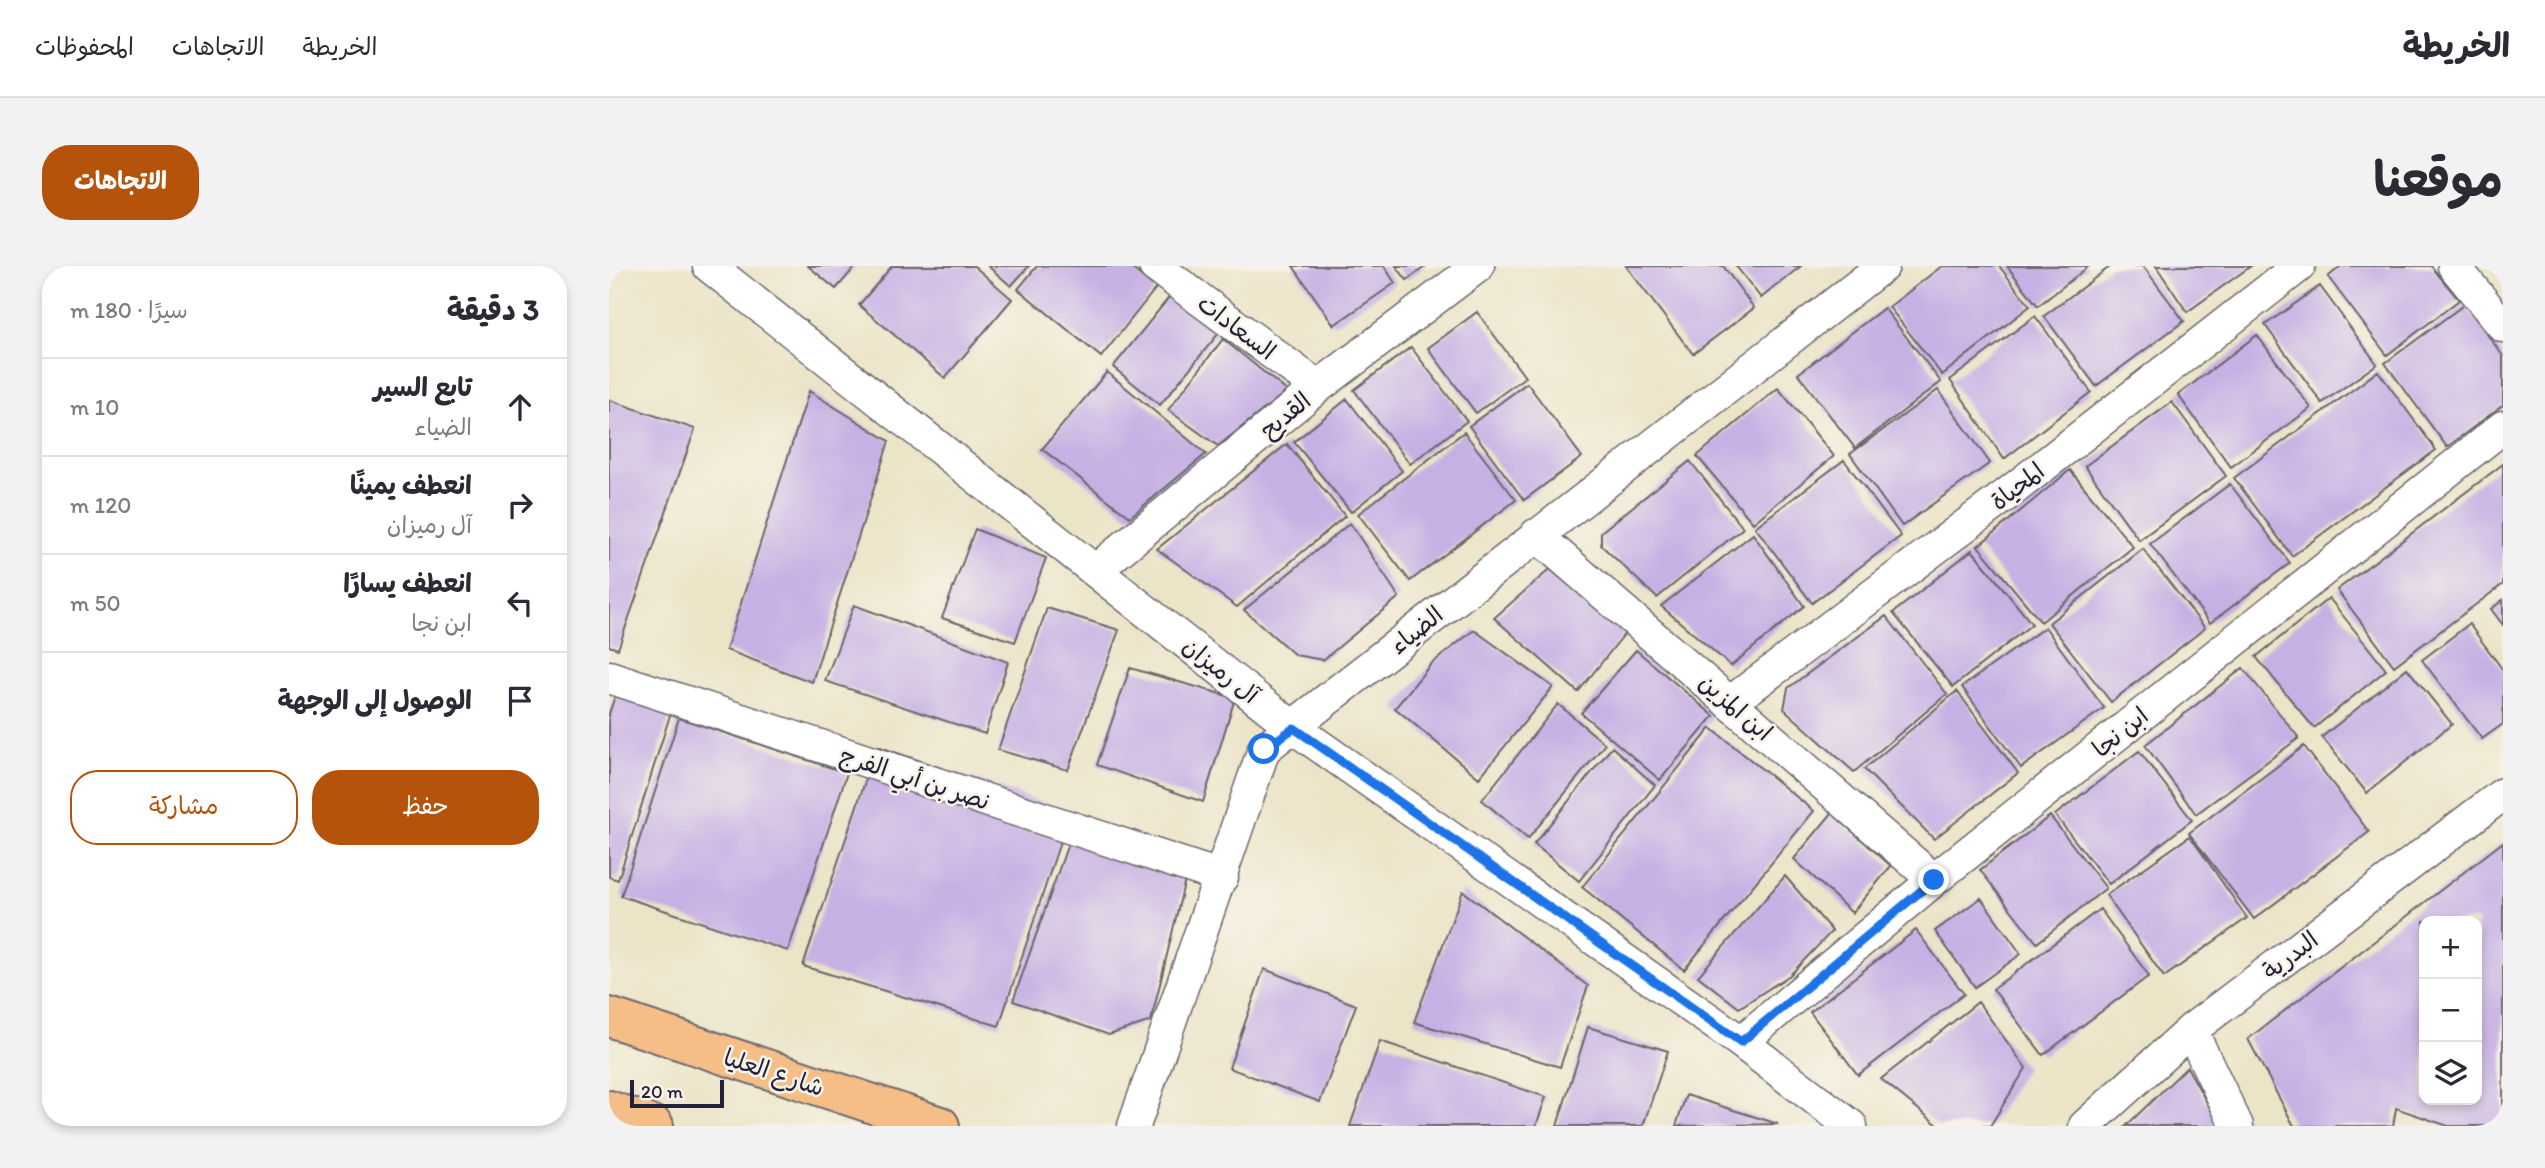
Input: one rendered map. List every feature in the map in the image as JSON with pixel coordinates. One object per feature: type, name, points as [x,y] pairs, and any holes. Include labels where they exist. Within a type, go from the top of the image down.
[{"type":"main road","name":"شارع العليا","points":[[609,1017],[940,1126]]},
{"type":"main road","points":[[609,1110],[654,1126]]},
{"type":"street","name":"آل رميزان","points":[[709,266],[1294,728],[1741,1042],[1851,1126]]},
{"type":"street","name":"السعادات","points":[[1155,266],[1318,387]]},
{"type":"street","name":"القديح","points":[[1096,570],[1318,387],[1478,266]]},
{"type":"street","name":"الضياء","points":[[1133,1126],[1222,877],[1264,749],[1883,266]]},
{"type":"street","name":"المحياة","points":[[1731,702],[2006,495],[2299,266]]},
{"type":"street","points":[[2454,266],[2503,326]]},
{"type":"street","name":"ابن نجا","points":[[1741,1042],[1934,880],[2503,427]]},
{"type":"street","name":"ابن المزين","points":[[1536,535],[1934,880]]},
{"type":"street","name":"نصر بن أبي الفرج","points":[[609,677],[1222,877]]},
{"type":"street","name":"البدرية","points":[[2085,1126],[2191,1030],[2501,798]]},
{"type":"street","points":[[2191,1030],[2237,1126]]},
{"type":"building","points":[[808,266],[856,266],[836,289]]},
{"type":"building","points":[[892,266],[974,266],[1012,299],[945,378],[859,305]]},
{"type":"building","points":[[988,266],[1029,266],[1011,286]]},
{"type":"building","points":[[1037,266],[1129,266],[1156,288],[1101,357],[1018,289]]},
{"type":"building","points":[[1293,266],[1384,266],[1395,283],[1334,325]]},
{"type":"building","points":[[1396,266],[1426,266],[1407,280]]},
{"type":"building","points":[[1626,266],[1723,266],[1754,308],[1693,354]]},
{"type":"building","points":[[1736,266],[1801,266],[1761,298]]},
{"type":"building","points":[[1942,266],[1999,266],[2030,306],[1942,375],[1889,307]]},
{"type":"building","points":[[2007,266],[2089,266],[2038,306]]},
{"type":"building","points":[[2111,266],[2143,266],[2184,321],[2096,386],[2044,316]]},
{"type":"building","points":[[2156,266],[2251,266],[2187,312]]},
{"type":"building","points":[[2341,266],[2431,266],[2459,300],[2387,355],[2328,277]]},
{"type":"building","points":[[2320,286],[2377,364],[2322,403],[2265,325]]},
{"type":"building","points":[[1171,295],[1219,333],[1160,405],[1113,367]]},
{"type":"building","points":[[2465,304],[2503,356],[2503,405],[2447,447],[2385,363]]},
{"type":"building","points":[[1884,308],[1941,382],[1855,448],[1798,374]]},
{"type":"building","points":[[1477,312],[1525,377],[1476,413],[1428,348]]},
{"type":"building","points":[[2035,316],[2091,392],[2004,459],[1950,380]]},
{"type":"building","points":[[2257,335],[2311,408],[2231,467],[2178,395]]},
{"type":"building","points":[[1223,339],[1287,391],[1218,446],[1168,410]]},
{"type":"building","points":[[1411,347],[1467,421],[1410,464],[1354,390]]},
{"type":"building","points":[[2378,371],[2436,450],[2292,556],[2234,478]]},
{"type":"building","points":[[1107,372],[1206,454],[1130,517],[1042,449]]},
{"type":"building","points":[[1527,383],[1582,457],[1524,500],[1469,426]]},
{"type":"building","points":[[1778,388],[1834,456],[1753,523],[1697,456]]},
{"type":"building","points":[[1938,390],[1990,463],[1902,526],[1850,454]]},
{"type":"building","points":[[809,391],[889,441],[812,682],[726,650]]},
{"type":"building","points":[[1347,399],[1402,471],[1351,512],[1294,442]]},
{"type":"building","points":[[609,400],[695,429],[618,649],[609,646]]},
{"type":"building","points":[[2172,402],[2226,476],[2139,540],[2085,466]]},
{"type":"building","points":[[1464,432],[1516,500],[1410,581],[1358,514]]},
{"type":"building","points":[[1287,444],[1345,516],[1237,607],[1157,549]]},
{"type":"building","points":[[1844,460],[1901,536],[1812,603],[1755,527]]},
{"type":"building","points":[[1690,461],[1743,528],[1657,598],[1601,545],[1601,532]]},
{"type":"building","points":[[2503,464],[2503,584],[2394,666],[2337,590]]},
{"type":"building","points":[[2070,470],[2133,547],[2041,622],[1978,546]]},
{"type":"building","points":[[2230,484],[2290,563],[2210,623],[2150,544]]},
{"type":"building","points":[[1350,523],[1399,597],[1323,660],[1295,655],[1244,610]]},
{"type":"building","points":[[975,529],[1046,558],[1015,642],[942,618]]},
{"type":"building","points":[[1753,534],[1804,606],[1731,666],[1661,606]]},
{"type":"building","points":[[2143,549],[2205,628],[2111,702],[2049,623]]},
{"type":"building","points":[[1972,550],[2032,624],[1953,687],[1893,613]]},
{"type":"building","points":[[1550,569],[1626,632],[1578,692],[1494,618]]},
{"type":"building","points":[[2329,598],[2386,670],[2314,728],[2256,657]]},
{"type":"building","points":[[2503,600],[2503,625],[2491,609]]},
{"type":"building","points":[[854,605],[1008,662],[985,734],[825,681]]},
{"type":"building","points":[[1047,608],[1119,630],[1068,770],[998,750]]},
{"type":"building","points":[[1886,616],[1947,694],[1854,772],[1784,709],[1788,688]]},
{"type":"building","points":[[2469,624],[2503,670],[2503,724],[2482,739],[2422,660]]},
{"type":"building","points":[[2045,627],[2104,708],[2021,768],[1962,687]]},
{"type":"building","points":[[1474,630],[1553,687],[1479,778],[1395,708],[1430,665]]},
{"type":"building","points":[[1636,650],[1714,716],[1660,780],[1581,713]]},
{"type":"building","points":[[1130,668],[1235,698],[1203,802],[1097,765]]},
{"type":"building","points":[[2243,668],[2299,738],[2196,814],[2145,745]]},
{"type":"building","points":[[2407,668],[2452,724],[2367,793],[2322,737]]},
{"type":"building","points":[[1957,691],[2018,773],[1934,839],[1864,769]]},
{"type":"building","points":[[616,693],[671,712],[618,880],[609,877],[609,714]]},
{"type":"building","points":[[1558,704],[1605,744],[1528,839],[1482,800]]},
{"type":"building","points":[[679,718],[847,773],[788,951],[621,896]]},
{"type":"building","points":[[1711,728],[1814,811],[1684,970],[1582,887]]},
{"type":"building","points":[[877,746],[1070,812],[999,1026],[803,966]]},
{"type":"building","points":[[2304,746],[2369,832],[2254,919],[2189,833]]},
{"type":"building","points":[[1612,747],[1655,785],[1579,881],[1534,844]]},
{"type":"building","points":[[2139,751],[2192,820],[2109,884],[2055,815]]},
{"type":"building","points":[[1832,813],[1891,866],[1852,913],[1794,859]]},
{"type":"building","points":[[2050,816],[2106,888],[2037,943],[1980,870]]},
{"type":"building","points":[[2190,836],[2247,918],[2164,977],[2106,895]]},
{"type":"building","points":[[1070,838],[1185,880],[1151,1021],[1109,1035],[1013,1001]]},
{"type":"building","points":[[2503,842],[2503,1126],[2448,1126],[2396,1108],[2393,1126],[2294,1126],[2248,1039]]},
{"type":"building","points":[[1785,876],[1832,931],[1790,975],[1739,1008],[1698,976]]},
{"type":"building","points":[[1463,891],[1588,986],[1560,1067],[1414,1022]]},
{"type":"building","points":[[1981,898],[2021,954],[1975,987],[1935,931]]},
{"type":"building","points":[[2100,909],[2149,976],[2043,1055],[1993,989]]},
{"type":"building","points":[[1916,930],[1964,994],[1858,1075],[1810,1012]]},
{"type":"building","points":[[1264,969],[1356,1005],[1320,1102],[1229,1068]]},
{"type":"building","points":[[1978,1002],[2026,1068],[1990,1126],[1939,1126],[1881,1079]]},
{"type":"building","points":[[1588,1027],[1668,1051],[1643,1126],[1557,1126]]},
{"type":"building","points":[[1380,1041],[1546,1097],[1536,1126],[1350,1126]]},
{"type":"building","points":[[2187,1067],[2220,1126],[2126,1126]]},
{"type":"building","points":[[1686,1095],[1778,1124],[1676,1126]]},
{"type":"route","points":[[1264,749],[1294,728],[1741,1042],[1934,880]]}]
